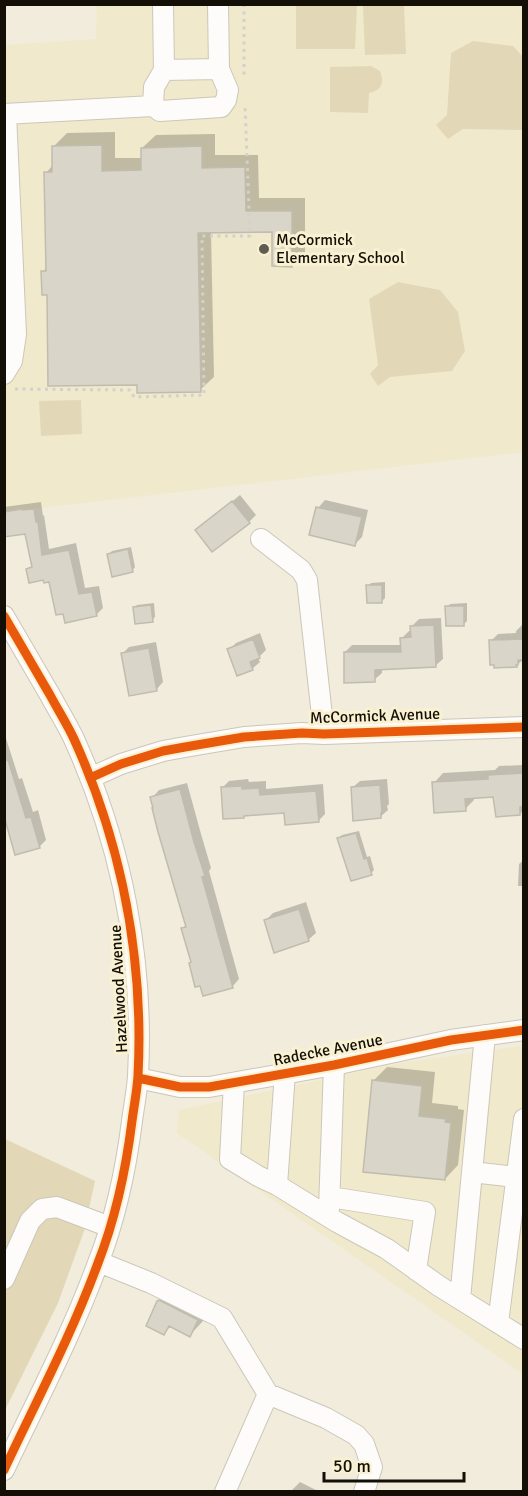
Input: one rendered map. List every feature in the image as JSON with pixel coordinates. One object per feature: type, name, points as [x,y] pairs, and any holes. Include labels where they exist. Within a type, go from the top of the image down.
[{"type":"street","points":[[153,106],[154,87],[164,70],[163,4]]},
{"type":"street","points":[[8,382],[16,334],[5,114],[153,106],[160,111],[221,107],[226,100],[228,90],[219,69],[218,4]]},
{"type":"street","points":[[164,70],[219,69]]},
{"type":"street","points":[[261,539],[301,570],[307,580],[324,734]]},
{"type":"street","name":"Hazelwood Avenue","points":[[4,616],[73,737],[104,816],[119,864],[130,919],[139,1019],[138,1078],[123,1180],[110,1227],[81,1306],[4,1470]]},
{"type":"street","name":"McCormick Avenue","points":[[90,777],[121,764],[163,751],[244,737],[302,733],[524,728]]},
{"type":"street","name":"Radecke Avenue","points":[[138,1078],[180,1087],[209,1087],[334,1065],[451,1040],[524,1030]]},
{"type":"street","points":[[460,1299],[485,1035]]},
{"type":"street","points":[[329,1218],[334,1065]]},
{"type":"street","points":[[277,1185],[285,1073]]},
{"type":"street","points":[[234,1083],[230,1159],[329,1218],[387,1249],[524,1340]]},
{"type":"street","points":[[498,1323],[520,1178],[524,1119]]},
{"type":"street","points":[[472,1172],[520,1178]]},
{"type":"street","points":[[330,1197],[425,1212],[416,1270]]},
{"type":"street","points":[[4,1278],[30,1221],[42,1209],[57,1207],[110,1227]]},
{"type":"street","points":[[99,1262],[151,1283],[222,1318],[268,1394],[326,1418],[356,1435],[364,1444],[372,1467],[364,1491]]},
{"type":"street","points":[[225,1491],[268,1394]]},
{"type":"path","points":[[244,4],[244,81]]},
{"type":"path","points":[[8,382],[130,390],[134,397],[204,395],[202,236],[250,236],[244,103]]},
{"type":"shaded area","name":"McCormick Elementary School","points":[[97,5],[523,5],[523,452],[5,512],[5,45],[96,39]]},
{"type":"shaded area","points":[[296,5],[357,5],[355,49],[296,49]]},
{"type":"shaded area","points":[[363,5],[404,5],[406,54],[365,55]]},
{"type":"shaded area","points":[[473,41],[513,46],[523,57],[523,130],[463,129],[448,139],[436,125],[447,115],[451,53]]},
{"type":"shaded area","points":[[371,66],[380,71],[382,83],[379,88],[369,93],[368,113],[330,112],[330,67]]},
{"type":"shaded area","points":[[398,282],[440,290],[458,312],[465,351],[452,371],[390,377],[378,386],[370,374],[378,365],[369,299]]},
{"type":"shaded area","points":[[81,400],[82,434],[41,436],[39,401]]},
{"type":"shaded area","points":[[523,1046],[523,1374],[177,1133],[179,1110],[401,1063]]},
{"type":"shaded area","points":[[5,1139],[95,1181],[84,1231],[58,1303],[5,1410]]},
{"type":"building","points":[[102,145],[102,171],[141,170],[141,148],[202,146],[202,168],[245,167],[246,211],[292,211],[292,267],[272,266],[272,232],[198,233],[201,392],[137,393],[137,385],[48,386],[47,295],[42,295],[41,271],[46,271],[44,172],[52,172],[52,146]]},
{"type":"building","points":[[232,501],[250,523],[212,552],[195,530]]},
{"type":"building","points":[[316,507],[362,517],[355,546],[309,535]]},
{"type":"building","points":[[34,509],[42,555],[69,550],[79,594],[92,592],[97,616],[65,623],[63,614],[56,615],[49,582],[44,583],[43,580],[29,583],[26,569],[32,567],[25,534],[4,537],[4,512]]},
{"type":"building","points":[[128,549],[133,572],[112,577],[107,554]]},
{"type":"building","points":[[366,585],[382,585],[382,603],[367,603]]},
{"type":"building","points":[[151,605],[153,622],[135,624],[133,607]]},
{"type":"building","points":[[445,606],[464,606],[464,626],[446,626]]},
{"type":"building","points":[[434,625],[436,667],[375,670],[375,682],[344,683],[344,652],[401,652],[400,638],[411,637],[410,626]]},
{"type":"building","points":[[253,639],[260,658],[250,662],[253,670],[237,676],[227,649]]},
{"type":"building","points":[[524,639],[524,660],[518,660],[517,667],[494,668],[494,665],[490,665],[489,640]]},
{"type":"building","points":[[149,648],[157,691],[129,696],[121,653]]},
{"type":"building","points":[[8,760],[26,818],[31,817],[40,848],[15,855],[4,816],[4,761]]},
{"type":"building","points":[[524,773],[524,806],[520,807],[520,815],[496,817],[493,797],[465,799],[466,811],[434,813],[432,782],[488,779],[488,775]]},
{"type":"building","points":[[380,785],[381,818],[353,821],[351,787]]},
{"type":"building","points":[[242,786],[242,789],[259,788],[260,795],[316,791],[319,822],[285,825],[284,813],[223,819],[221,787]]},
{"type":"building","points":[[180,789],[233,988],[203,996],[200,986],[195,987],[189,963],[191,962],[181,928],[186,927],[150,797]]},
{"type":"building","points":[[356,833],[372,875],[351,881],[337,838]]},
{"type":"building","points":[[299,909],[309,941],[274,953],[264,920]]},
{"type":"building","points":[[372,1080],[422,1086],[419,1116],[446,1119],[445,1122],[451,1123],[445,1180],[363,1172]]},
{"type":"building","points":[[159,1300],[198,1320],[190,1337],[169,1326],[164,1335],[146,1326]]},
{"type":"cycle path","points":[[4,616],[71,733],[91,779],[105,820],[117,862],[133,946],[139,1033],[138,1082],[130,1139],[120,1193],[110,1228],[77,1316],[4,1470]]},
{"type":"cycle path","points":[[90,778],[121,764],[163,751],[244,737],[302,733],[524,727]]},
{"type":"cycle path","points":[[138,1078],[180,1087],[209,1087],[334,1065],[451,1040],[524,1030]]},
{"type":"place","name":"McCormick Elementary School","points":[[264,249]]}]
